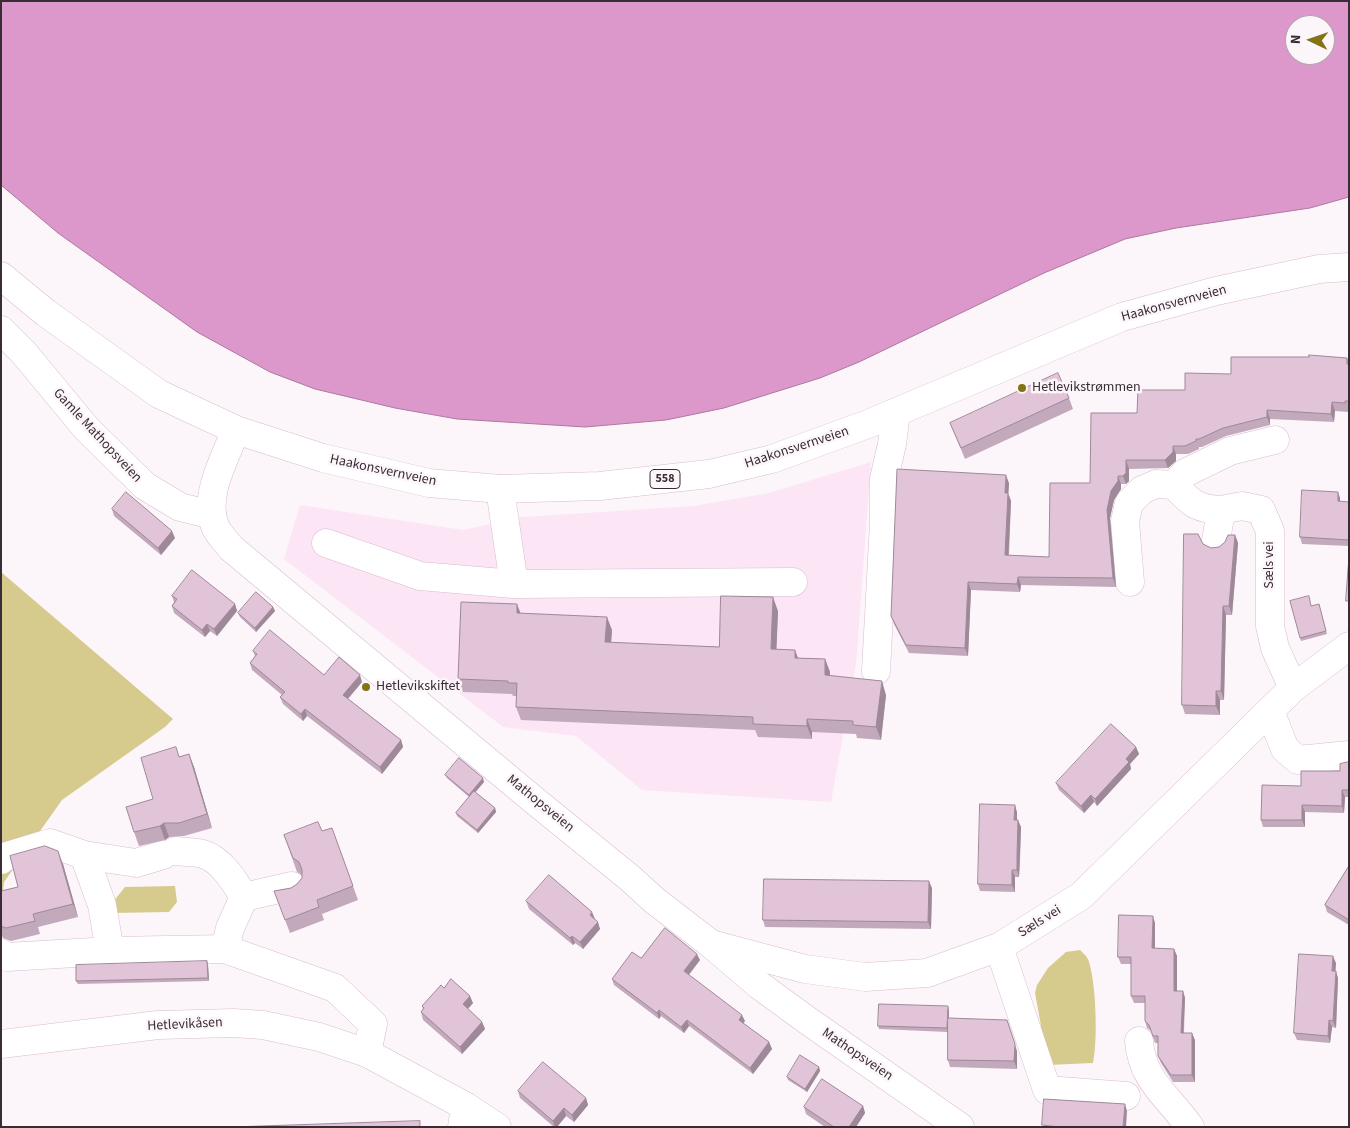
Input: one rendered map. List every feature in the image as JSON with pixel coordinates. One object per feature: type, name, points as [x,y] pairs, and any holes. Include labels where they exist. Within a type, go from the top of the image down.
[{"type":"main road","name":"Haakonsvernveien","points":[[1,276],[46,313],[158,394],[236,430],[323,458],[430,483],[500,489],[600,486],[709,474],[772,459],[896,412],[1122,317],[1216,291],[1319,269],[1349,267]]},
{"type":"main road","name":"Gamle Mathopsveien","points":[[1,330],[24,354],[86,428],[145,486],[180,507],[212,515]]},
{"type":"main road","points":[[876,671],[884,522],[884,478],[892,444],[896,412]]},
{"type":"main road","name":"Mathopsveien","points":[[236,430],[212,493],[212,515],[215,528],[231,548],[759,985],[960,1127]]},
{"type":"main road","points":[[1174,485],[1185,473],[1230,450],[1275,440]]},
{"type":"main road","points":[[1130,582],[1125,521],[1129,503],[1142,490],[1156,484],[1174,485],[1190,502],[1206,510],[1221,510],[1216,541]]},
{"type":"main road","points":[[500,489],[514,584]]},
{"type":"main road","name":"Sæls vei","points":[[1221,510],[1242,506],[1261,510],[1270,531],[1270,626],[1275,648],[1293,688]]},
{"type":"main road","points":[[326,543],[420,576],[514,584],[793,582]]},
{"type":"main road","name":"Sæls vei","points":[[710,944],[804,969],[866,977],[927,973],[999,947],[1081,896],[1293,688],[1349,646]]},
{"type":"main road","points":[[1270,711],[1285,750],[1298,760],[1349,755]]},
{"type":"main road","points":[[1,860],[4,857],[50,843],[84,855],[136,863],[169,853],[201,854],[213,858],[231,877],[244,896]]},
{"type":"main road","points":[[84,855],[102,906],[110,951]]},
{"type":"main road","points":[[244,896],[292,886]]},
{"type":"main road","points":[[225,949],[230,928],[244,896]]},
{"type":"main road","points":[[999,947],[1047,1090],[1126,1096]]},
{"type":"main road","points":[[1,953],[7,957],[110,951],[225,949],[335,988],[373,1024],[366,1053]]},
{"type":"main road","name":"Hetlevikåsen","points":[[1,1044],[158,1025],[234,1023],[293,1030],[366,1053],[464,1117],[497,1127]]},
{"type":"main road","points":[[1139,1041],[1143,1063],[1150,1077],[1190,1127]]},
{"type":"shaded area","points":[[1,1],[1349,1],[1349,197],[1310,208],[1176,228],[1125,239],[1044,273],[859,362],[820,378],[724,408],[666,420],[585,427],[457,419],[395,408],[315,389],[270,372],[197,332],[58,233],[1,185]]},
{"type":"shaded area","points":[[871,462],[856,664],[831,802],[642,790],[576,736],[503,727],[284,559],[300,505],[463,530],[523,517],[694,506],[769,493]]},
{"type":"shaded area","points":[[1,572],[173,719],[165,727],[62,800],[4,882],[1,911]]},
{"type":"shaded area","points":[[175,886],[177,902],[169,912],[113,913],[113,902],[125,887]]},
{"type":"shaded area","points":[[1080,950],[1088,960],[1095,998],[1096,1027],[1093,1063],[1048,1065],[1044,1052],[1035,993],[1037,985],[1048,968],[1066,952]]},
{"type":"building","points":[[1309,355],[1347,358],[1347,364],[1349,364],[1349,401],[1345,401],[1345,403],[1332,402],[1331,414],[1267,410],[1267,417],[1223,428],[1196,439],[1196,441],[1185,446],[1173,446],[1173,452],[1165,460],[1126,460],[1126,473],[1123,476],[1118,476],[1118,481],[1111,491],[1107,510],[1113,578],[1018,577],[1017,584],[968,582],[965,648],[906,645],[891,616],[897,469],[1006,475],[1005,493],[1008,493],[1005,555],[1049,557],[1050,483],[1090,483],[1091,413],[1137,413],[1138,390],[1185,390],[1185,373],[1231,374],[1231,357],[1309,357]]},
{"type":"building","points":[[1058,373],[1069,398],[961,448],[950,423]]},
{"type":"building","points":[[1302,490],[1338,492],[1338,501],[1349,502],[1349,540],[1300,537]]},
{"type":"building","points":[[126,492],[172,531],[158,548],[112,509]]},
{"type":"building","points":[[1184,534],[1198,534],[1203,544],[1211,548],[1219,547],[1225,542],[1228,535],[1235,535],[1229,606],[1223,606],[1221,691],[1216,691],[1216,706],[1182,705]]},
{"type":"building","points":[[1349,557],[1349,601],[1346,601]]},
{"type":"building","points":[[192,570],[235,604],[214,629],[207,624],[202,630],[172,606],[177,599],[172,596]]},
{"type":"building","points":[[256,592],[273,607],[255,628],[238,613]]},
{"type":"building","points":[[721,596],[773,597],[771,649],[795,650],[795,658],[825,659],[825,675],[882,681],[876,727],[853,725],[853,721],[807,719],[807,726],[753,724],[753,717],[516,707],[517,683],[458,679],[461,602],[517,604],[517,613],[607,617],[605,642],[719,647]]},
{"type":"building","points":[[1309,596],[1311,606],[1319,604],[1326,631],[1300,638],[1290,601]]},
{"type":"building","points":[[270,630],[324,675],[339,657],[360,675],[343,695],[401,740],[380,767],[305,709],[301,714],[280,697],[285,692],[250,663],[257,654],[253,651]]},
{"type":"building","points":[[1111,724],[1136,747],[1126,759],[1129,762],[1095,799],[1091,795],[1081,806],[1056,783]]},
{"type":"building","points":[[176,747],[179,757],[189,754],[207,814],[179,823],[164,823],[160,826],[134,832],[126,807],[153,799],[141,758]]},
{"type":"building","points":[[459,758],[483,778],[469,795],[445,775]]},
{"type":"building","points":[[1349,762],[1349,790],[1342,790],[1342,806],[1302,805],[1302,820],[1261,820],[1262,785],[1301,786],[1301,771],[1340,771],[1340,764]]},
{"type":"building","points":[[474,791],[495,808],[477,830],[456,813]]},
{"type":"building","points":[[980,804],[1015,805],[1014,820],[1018,820],[1017,870],[1012,870],[1012,885],[978,884]]},
{"type":"building","points":[[318,822],[322,831],[332,828],[353,886],[317,900],[319,907],[285,920],[274,891],[291,888],[297,884],[302,878],[302,870],[299,862],[293,858],[284,835]]},
{"type":"building","points":[[45,846],[58,851],[73,904],[33,914],[35,921],[6,928],[1,926],[1,891],[18,887],[10,856]]},
{"type":"building","points":[[1349,866],[1349,920],[1325,905]]},
{"type":"building","points":[[549,875],[592,912],[590,915],[598,922],[580,942],[572,936],[570,938],[526,901]]},
{"type":"building","points":[[764,879],[929,881],[928,922],[763,920]]},
{"type":"building","points":[[1119,915],[1153,916],[1152,948],[1174,949],[1174,991],[1183,991],[1181,1033],[1192,1033],[1192,1075],[1171,1075],[1158,1056],[1158,1036],[1153,1036],[1149,1025],[1145,1021],[1145,996],[1131,996],[1131,957],[1118,957]]},
{"type":"building","points":[[665,928],[697,954],[684,971],[742,1015],[739,1020],[769,1042],[750,1068],[687,1020],[681,1027],[659,1010],[657,1013],[612,979],[632,952],[641,958]]},
{"type":"building","points":[[1299,954],[1333,956],[1332,971],[1336,971],[1333,1021],[1329,1020],[1328,1036],[1294,1033]]},
{"type":"building","points":[[207,961],[208,978],[76,981],[76,965]]},
{"type":"building","points":[[451,979],[470,996],[463,1004],[482,1022],[460,1047],[421,1012],[424,1008],[422,1006],[441,985],[444,988]]},
{"type":"building","points":[[879,1004],[948,1006],[947,1028],[878,1026]]},
{"type":"building","points":[[948,1018],[1007,1020],[1015,1044],[1014,1061],[948,1060]]},
{"type":"building","points":[[800,1055],[819,1067],[805,1089],[787,1077]]},
{"type":"building","points":[[543,1062],[586,1098],[572,1115],[564,1108],[553,1121],[518,1091]]},
{"type":"building","points":[[822,1079],[863,1106],[849,1127],[834,1127],[804,1107]]},
{"type":"building","points":[[1044,1099],[1125,1104],[1123,1127],[1059,1127],[1042,1125]]},
{"type":"building","points":[[420,1121],[420,1127],[232,1127]]},
{"type":"place","name":"Hetlevikstrømmen","points":[[1022,388]]},
{"type":"place","name":"Hetlevikskiftet","points":[[366,687]]}]
